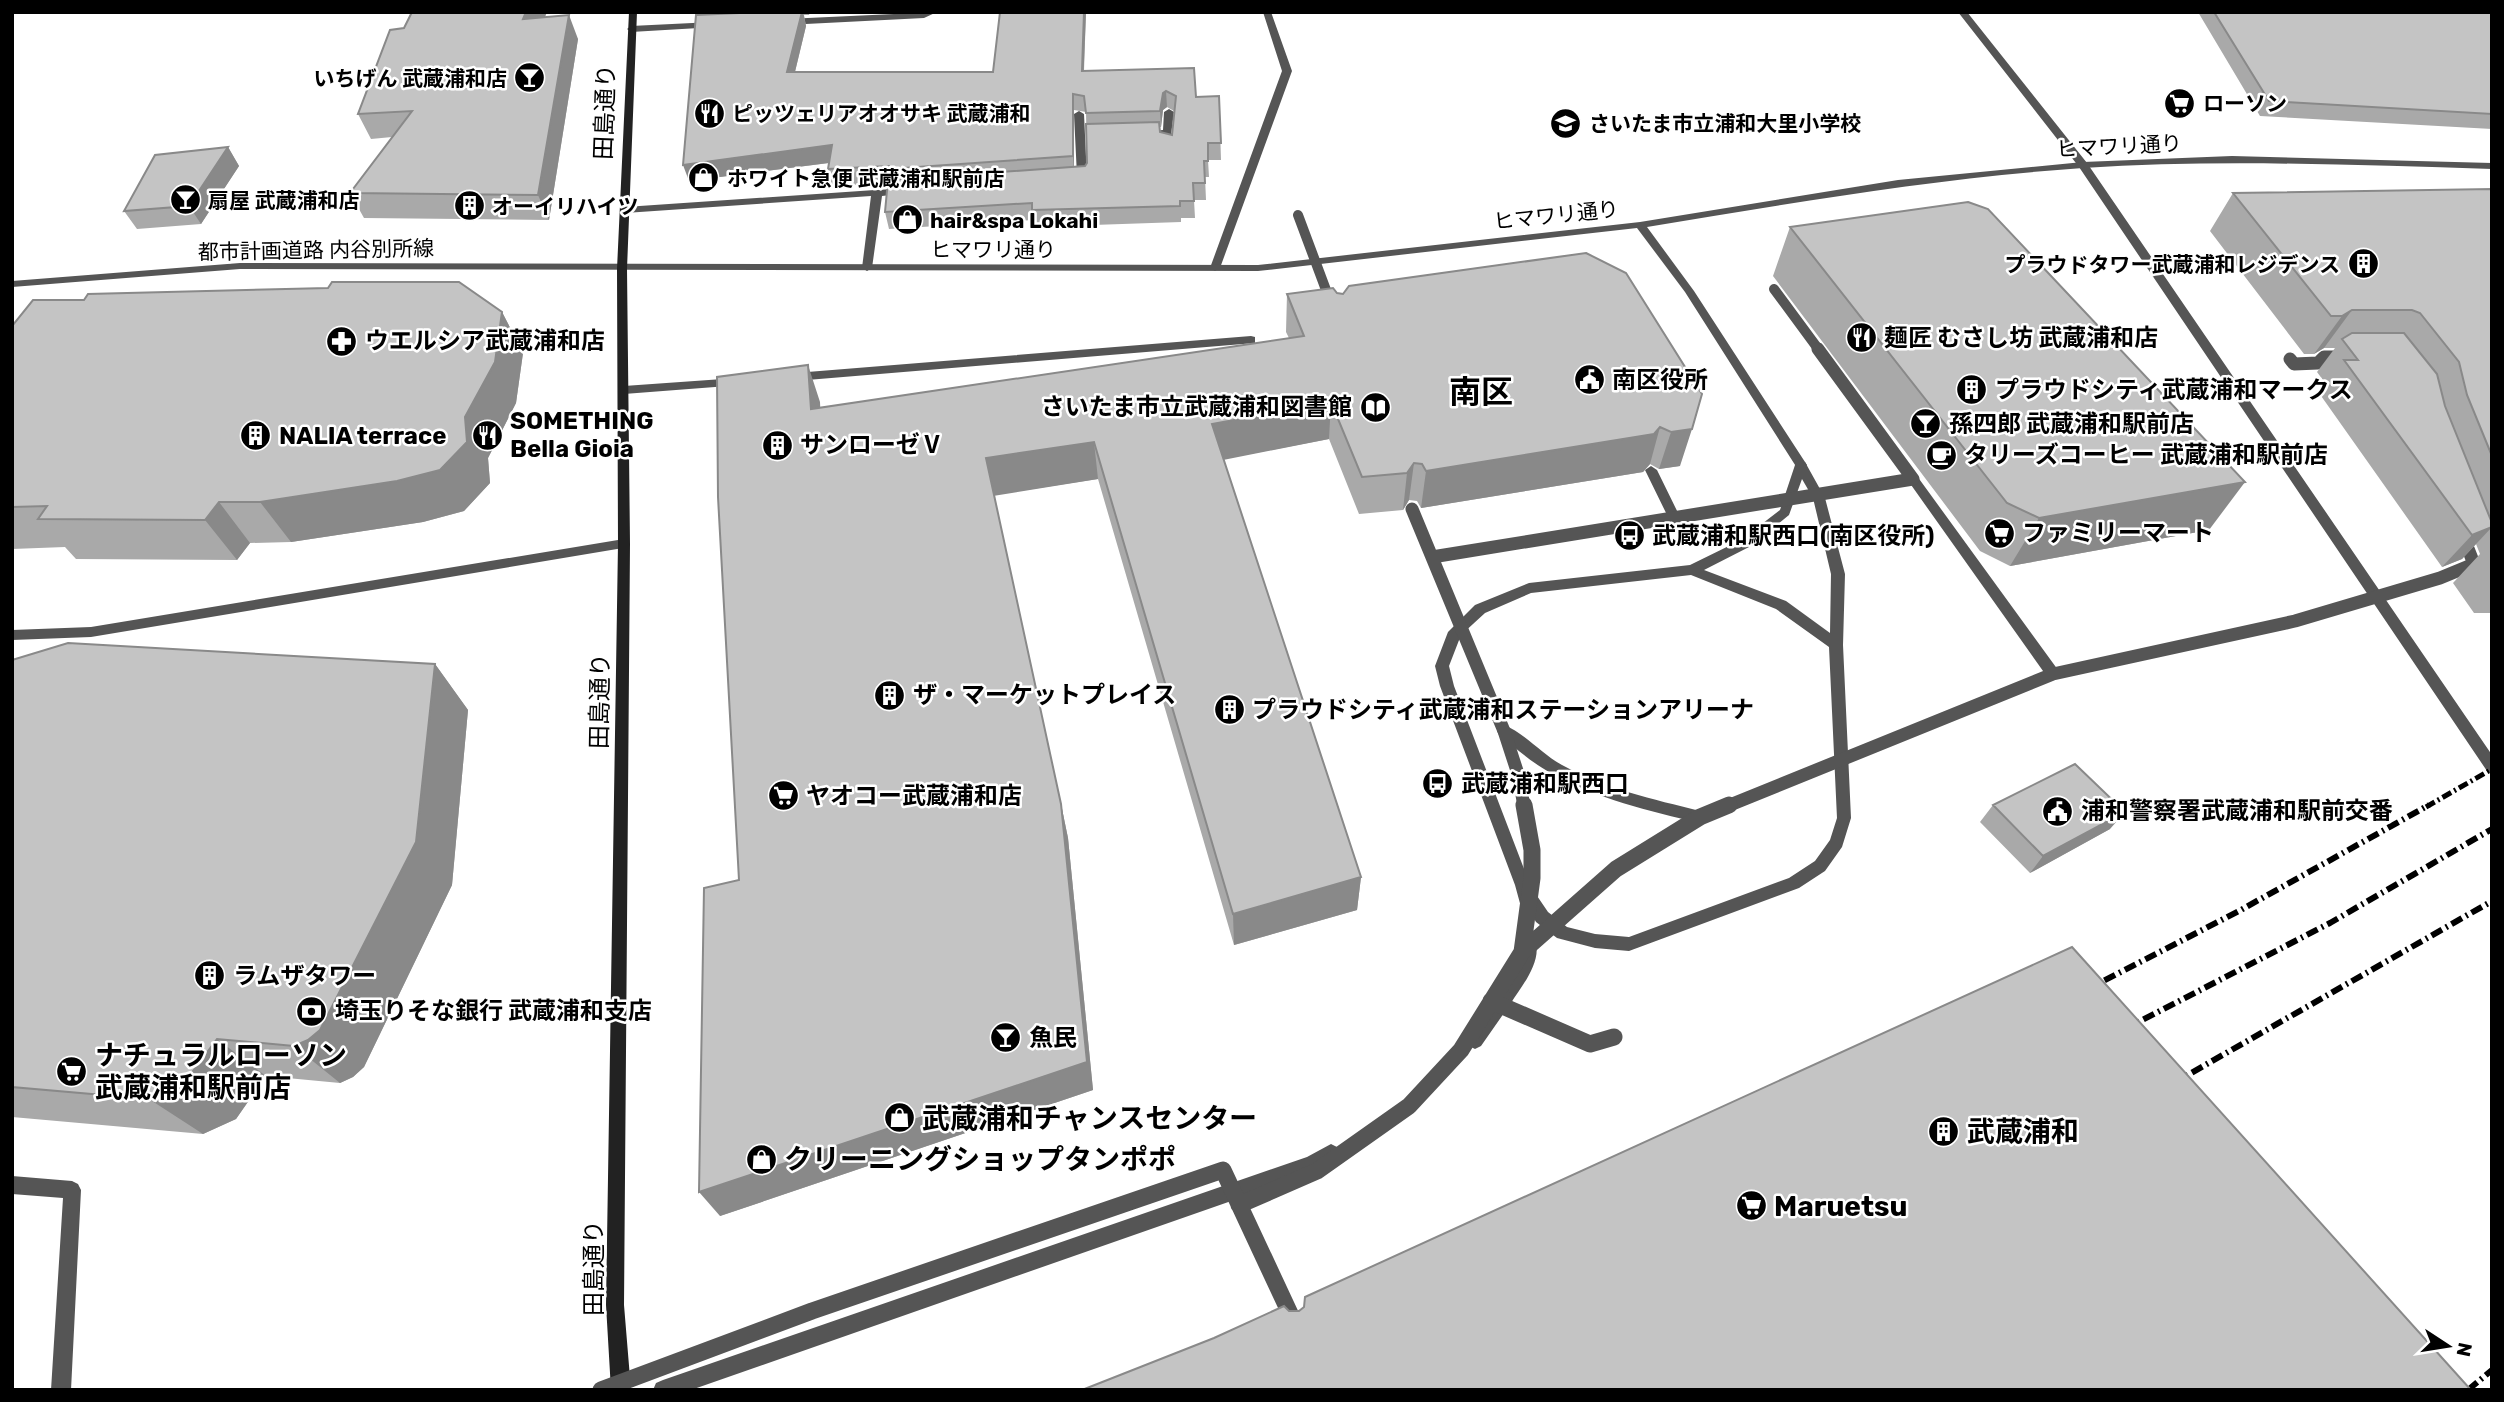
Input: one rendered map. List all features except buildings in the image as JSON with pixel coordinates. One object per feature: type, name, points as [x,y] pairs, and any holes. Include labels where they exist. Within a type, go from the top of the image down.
[{"type":"main road","name":"田島通り","points":[[621,1390],[615,1305],[624,544],[622,269],[631,29],[634,12]]},
{"type":"street","points":[[777,22],[924,15],[933,12]]},
{"type":"street","points":[[1215,268],[1287,71],[1268,12]]},
{"type":"street","points":[[1962,12],[2083,166],[2432,682],[2492,766]]},
{"type":"street","points":[[631,29],[724,24]]},
{"type":"street","points":[[1168,147],[1169,112]]},
{"type":"street","points":[[1068,179],[1082,178],[1079,114]]},
{"type":"street","points":[[1130,134],[1168,133]]},
{"type":"street","points":[[1081,135],[1093,135]]},
{"type":"street","name":"ヒマワリ通り","points":[[622,269],[1258,268],[1640,225],[1898,183],[2083,166],[2232,159],[2492,166]]},
{"type":"street","points":[[625,210],[918,190]]},
{"type":"street","points":[[867,268],[877,193]]},
{"type":"street","points":[[1298,215],[1335,312]]},
{"type":"street","points":[[1522,885],[1542,917],[1563,933],[1595,941],[1629,944],[1794,883],[1820,866],[1837,842],[1844,818],[1836,645],[1838,574],[1819,498],[1801,465],[1689,291],[1640,225]]},
{"type":"street","name":"都市計画道路 内谷別所線","points":[[12,284],[240,266],[622,269]]},
{"type":"street","points":[[1774,289],[2053,674]]},
{"type":"street","points":[[786,378],[1251,340]]},
{"type":"street","points":[[2290,359],[2294,364],[2318,363],[2324,357],[2359,357]]},
{"type":"street","points":[[624,390],[745,381]]},
{"type":"street","points":[[1239,1205],[1317,1171],[1409,1106],[1461,1050],[1498,999],[1524,969],[1533,932],[1522,885],[1447,686],[1442,666],[1455,632],[1480,609],[1529,588],[1692,570],[1746,543],[1785,512],[1801,465]]},
{"type":"street","points":[[1651,470],[1675,519]]},
{"type":"street","points":[[1432,557],[1913,479]]},
{"type":"street","points":[[663,1390],[1311,1164],[1408,1113],[1462,1056],[1498,999],[1522,952],[1532,878],[1532,850],[1520,777],[1504,731],[1412,509]]},
{"type":"street","points":[[1522,952],[1616,869],[1700,817],[2053,674],[2295,621],[2440,578],[2474,564],[2460,526]]},
{"type":"street","points":[[12,635],[91,632],[624,544]]},
{"type":"street","points":[[1692,570],[1781,605],[1836,645]]},
{"type":"street","points":[[1504,731],[1555,769],[1592,786],[1700,817]]},
{"type":"street","points":[[1498,999],[1590,1044],[1614,1037]]},
{"type":"street","points":[[601,1390],[812,1311],[1223,1170],[1293,1320]]},
{"type":"street","points":[[12,1185],[72,1190],[61,1390]]},
{"type":"railway","points":[[2426,807],[2492,769]]},
{"type":"railway","points":[[2084,991],[2239,911],[2429,805]]},
{"type":"railway","points":[[2123,1030],[2330,923],[2492,829]]},
{"type":"railway","points":[[2172,1084],[2492,901]]},
{"type":"railway","points":[[2468,1390],[2492,1370]]},
{"type":"place","name":"いちげん 武蔵浦和店","points":[[530,78]]},
{"type":"place","name":"ローソン","points":[[2180,103]]},
{"type":"place","name":"ピッツェリアオオサキ 武蔵浦和","points":[[709,113]]},
{"type":"place","name":"さいたま市立浦和大里小学校","points":[[1566,123]]},
{"type":"place","name":"ホワイト急便 武蔵浦和駅前店","points":[[704,178]]},
{"type":"place","name":"扇屋 武蔵浦和店","points":[[185,200]]},
{"type":"place","name":"オーイリハイツ","points":[[469,206]]},
{"type":"place","name":"hair&spa Lokahi","points":[[907,220]]},
{"type":"place","name":"プラウドタワー武蔵浦和レジデンス","points":[[2363,264]]},
{"type":"place","name":"麺匠 むさし坊 武蔵浦和店","points":[[1861,338]]},
{"type":"place","name":"ウエルシア武蔵浦和店","points":[[342,341]]},
{"type":"place","name":"南区役所","points":[[1589,380]]},
{"type":"place","name":"プラウドシティ武蔵浦和マークス","points":[[1972,390]]},
{"type":"place","name":"さいたま市立武蔵浦和図書館","points":[[1375,407]]},
{"type":"place","name":"孫四郎 武蔵浦和駅前店","points":[[1926,424]]},
{"type":"place","name":"SOMETHING Bella Gioia","points":[[487,435]]},
{"type":"place","name":"NALIA terrace","points":[[256,436]]},
{"type":"place","name":"サンローゼⅤ","points":[[777,445]]},
{"type":"place","name":"タリーズコーヒー 武蔵浦和駅前店","points":[[1941,455]]},
{"type":"place","name":"ファミリーマート","points":[[1999,533]]},
{"type":"place","name":"武蔵浦和駅西口(南区役所)","points":[[1629,536]]},
{"type":"place","name":"ザ・マーケットプレイス","points":[[890,695]]},
{"type":"place","name":"プラウドシティ武蔵浦和ステーションアリーナ","points":[[1229,710]]},
{"type":"place","name":"武蔵浦和駅西口","points":[[1438,784]]},
{"type":"place","name":"ヤオコー武蔵浦和店","points":[[783,796]]},
{"type":"place","name":"浦和警察署武蔵浦和駅前交番","points":[[2058,811]]},
{"type":"place","name":"ラムザタワー","points":[[210,976]]},
{"type":"place","name":"埼玉りそな銀行 武蔵浦和支店","points":[[312,1011]]},
{"type":"place","name":"魚民","points":[[1006,1038]]},
{"type":"place","name":"ナチュラルローソン 武蔵浦和駅前店","points":[[72,1071]]},
{"type":"place","name":"武蔵浦和チャンスセンター","points":[[899,1118]]},
{"type":"place","name":"武蔵浦和","points":[[1944,1131]]},
{"type":"place","name":"クリーニングショップタンポポ","points":[[761,1159]]},
{"type":"place","name":"Maruetsu","points":[[1751,1206]]},
{"type":"district","name":"南区","points":[[1481,392]]}]
